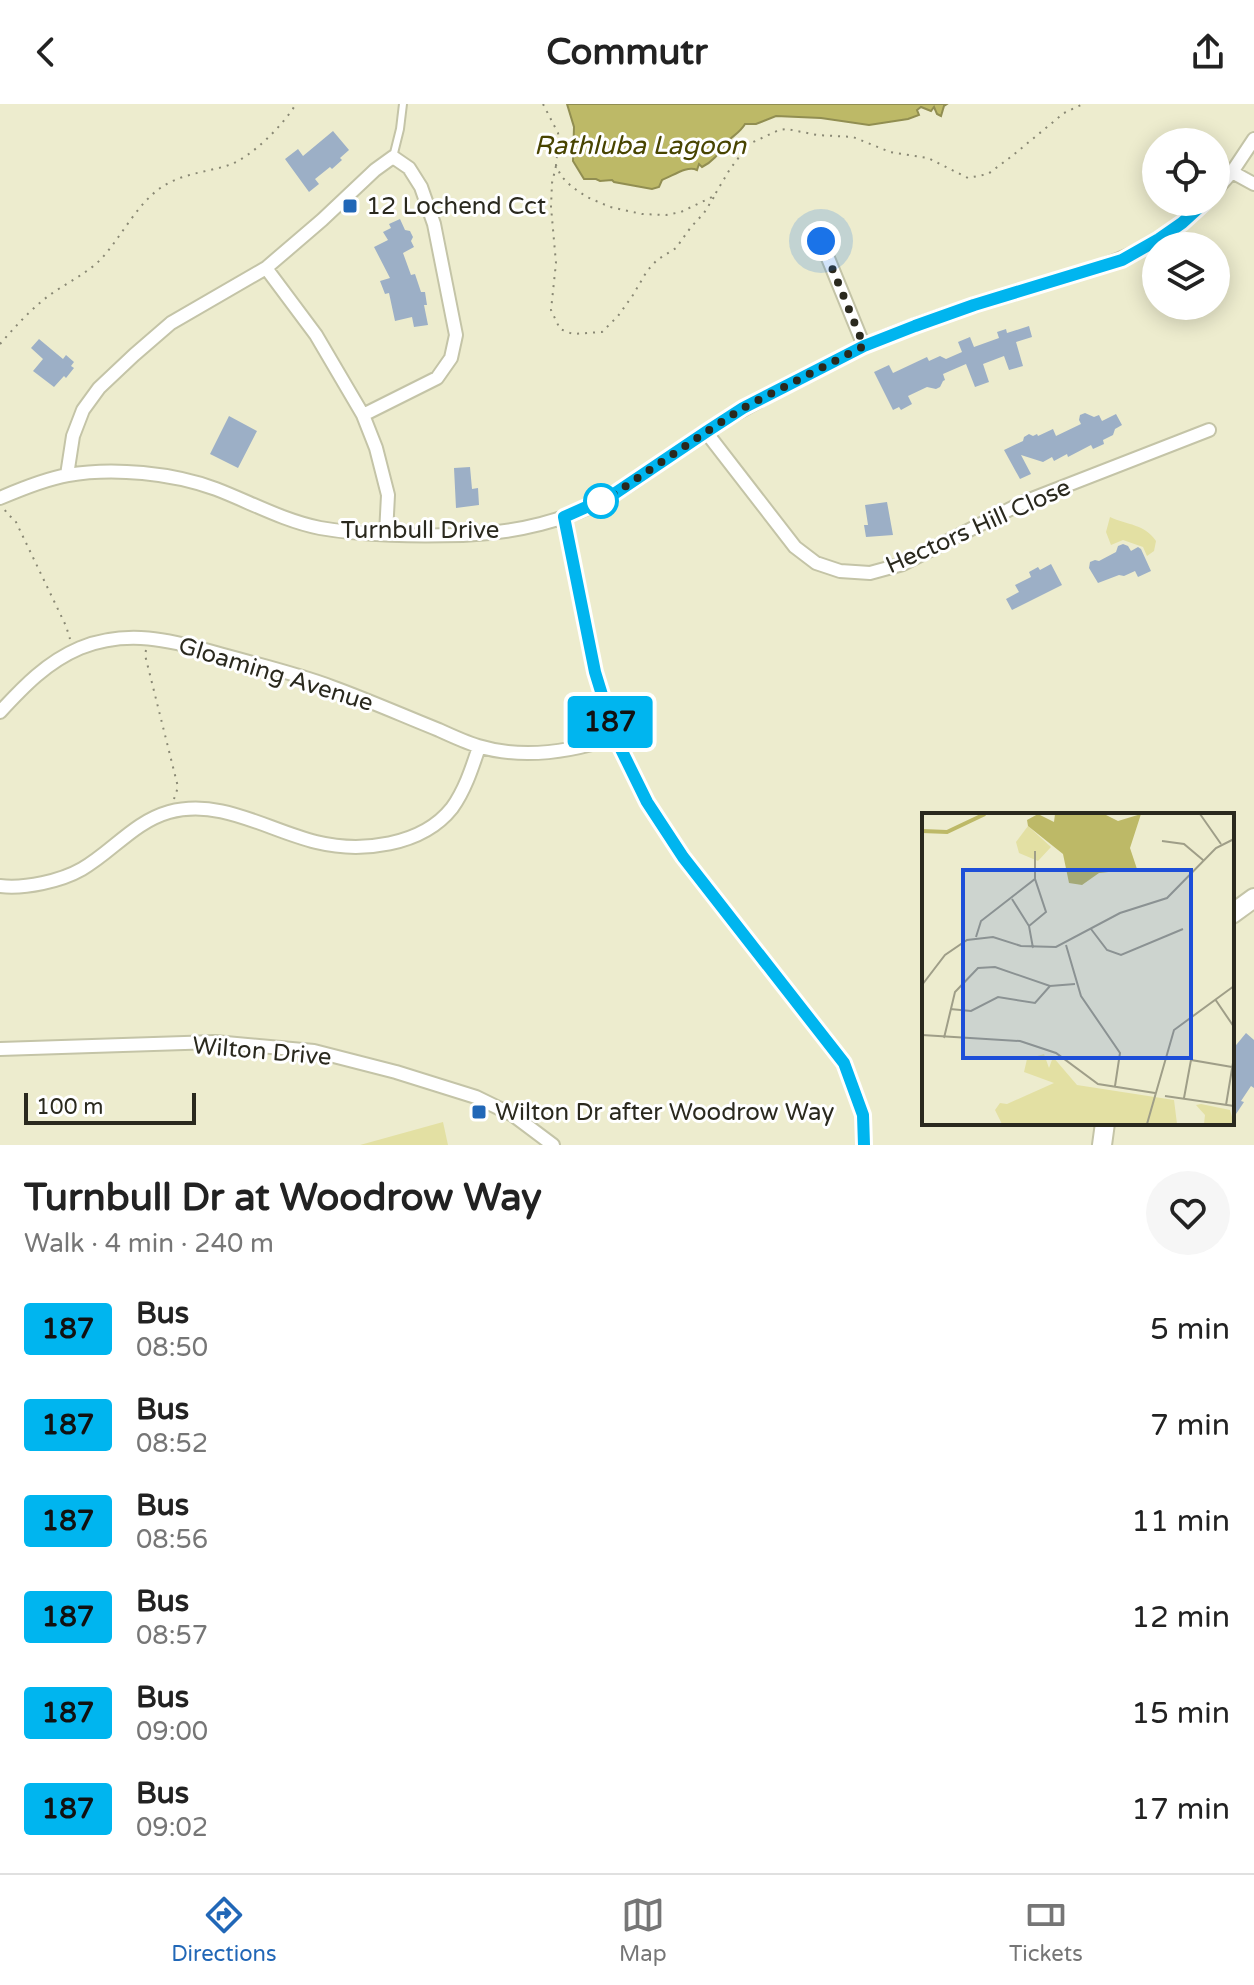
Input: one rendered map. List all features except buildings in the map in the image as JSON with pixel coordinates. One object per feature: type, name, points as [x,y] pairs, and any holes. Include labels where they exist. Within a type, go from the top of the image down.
[{"type":"main road","points":[[1234,913],[1254,898]]},
{"type":"main road","points":[[1102,1145],[1105,1125]]},
{"type":"street","points":[[1230,174],[1254,139]]},
{"type":"street","points":[[67,475],[73,436],[83,410],[99,388],[171,323],[266,268],[393,157],[409,168],[421,187],[434,224],[456,335],[451,358],[437,378],[363,415]]},
{"type":"street","points":[[1232,172],[1254,184]]},
{"type":"street","name":"Turnbull Drive","points":[[0,498],[67,475],[116,471],[161,475],[212,487],[319,528],[386,534],[512,530],[564,517],[611,496],[743,408],[864,346],[974,305],[1122,260],[1170,231],[1188,216]]},
{"type":"street","points":[[821,241],[864,346]]},
{"type":"street","points":[[266,268],[316,335],[363,415],[376,448],[388,495],[386,534]]},
{"type":"street","name":"Hectors Hill Close","points":[[706,432],[795,547],[816,563],[840,571],[870,573],[903,564],[1024,502],[1209,430]]},
{"type":"street","points":[[564,517],[595,672],[615,737],[647,802],[683,857],[844,1063],[863,1115],[864,1145]]},
{"type":"street","name":"Gloaming Avenue","points":[[0,712],[31,678],[57,659],[78,649],[115,639],[148,637],[176,642],[332,687],[479,747],[517,753],[549,753],[586,747],[615,737]]},
{"type":"street","points":[[0,886],[44,883],[82,869],[141,824],[167,813],[193,808],[224,811],[318,842],[360,847],[396,842],[429,828],[451,809],[467,783],[479,747]]},
{"type":"street","name":"Wilton Drive","points":[[0,1049],[215,1042],[314,1051],[476,1097],[513,1115],[553,1145]]},
{"type":"lane","points":[[393,157],[403,104]]},
{"type":"path","points":[[0,344],[22,318],[48,296],[100,261],[152,195],[166,184],[186,176],[228,166],[243,159],[278,127],[296,104]]},
{"type":"path","points":[[543,104],[559,140],[552,183],[556,263],[551,310],[560,329],[573,334],[602,332],[618,316],[647,271],[657,260],[676,248],[704,213],[749,144],[779,130],[853,137],[890,152],[928,158],[968,178],[988,174],[1064,113],[1083,104]]},
{"type":"path","points":[[556,165],[561,176],[572,187],[587,197],[624,211],[666,215],[681,212],[714,196]]},
{"type":"path","points":[[0,498],[7,514],[15,520],[66,626],[68,637],[78,649]]},
{"type":"path","points":[[148,637],[145,655],[178,787],[174,798],[176,811]]},
{"type":"shaded area","points":[[1110,517],[1147,531],[1156,541],[1154,551],[1147,556],[1143,547],[1123,540],[1111,545],[1106,532]]},
{"type":"shaded area","points":[[443,1122],[448,1145],[360,1145]]},
{"type":"water","name":"Rathluba Lagoon","points":[[567,104],[947,104],[941,116],[934,107],[931,111],[921,107],[917,110],[919,115],[908,119],[869,125],[776,116],[756,124],[745,124],[710,162],[702,167],[699,164],[697,170],[689,169],[662,180],[659,187],[652,189],[612,180],[584,179],[573,161],[574,127]]},
{"type":"bus line","name":"187","points":[[864,1145],[863,1115],[844,1063],[683,857],[647,802],[615,737],[595,672],[564,517],[611,496],[743,408],[864,346],[974,305],[1122,260],[1159,239],[1190,216]]},
{"type":"place","name":"12 Lochend Cct","points":[[350,206]]},
{"type":"place","name":"Wilton Dr after Woodrow Way","points":[[479,1112]]},
{"type":"route","points":[[601,501],[743,408],[864,346],[821,241]]}]
